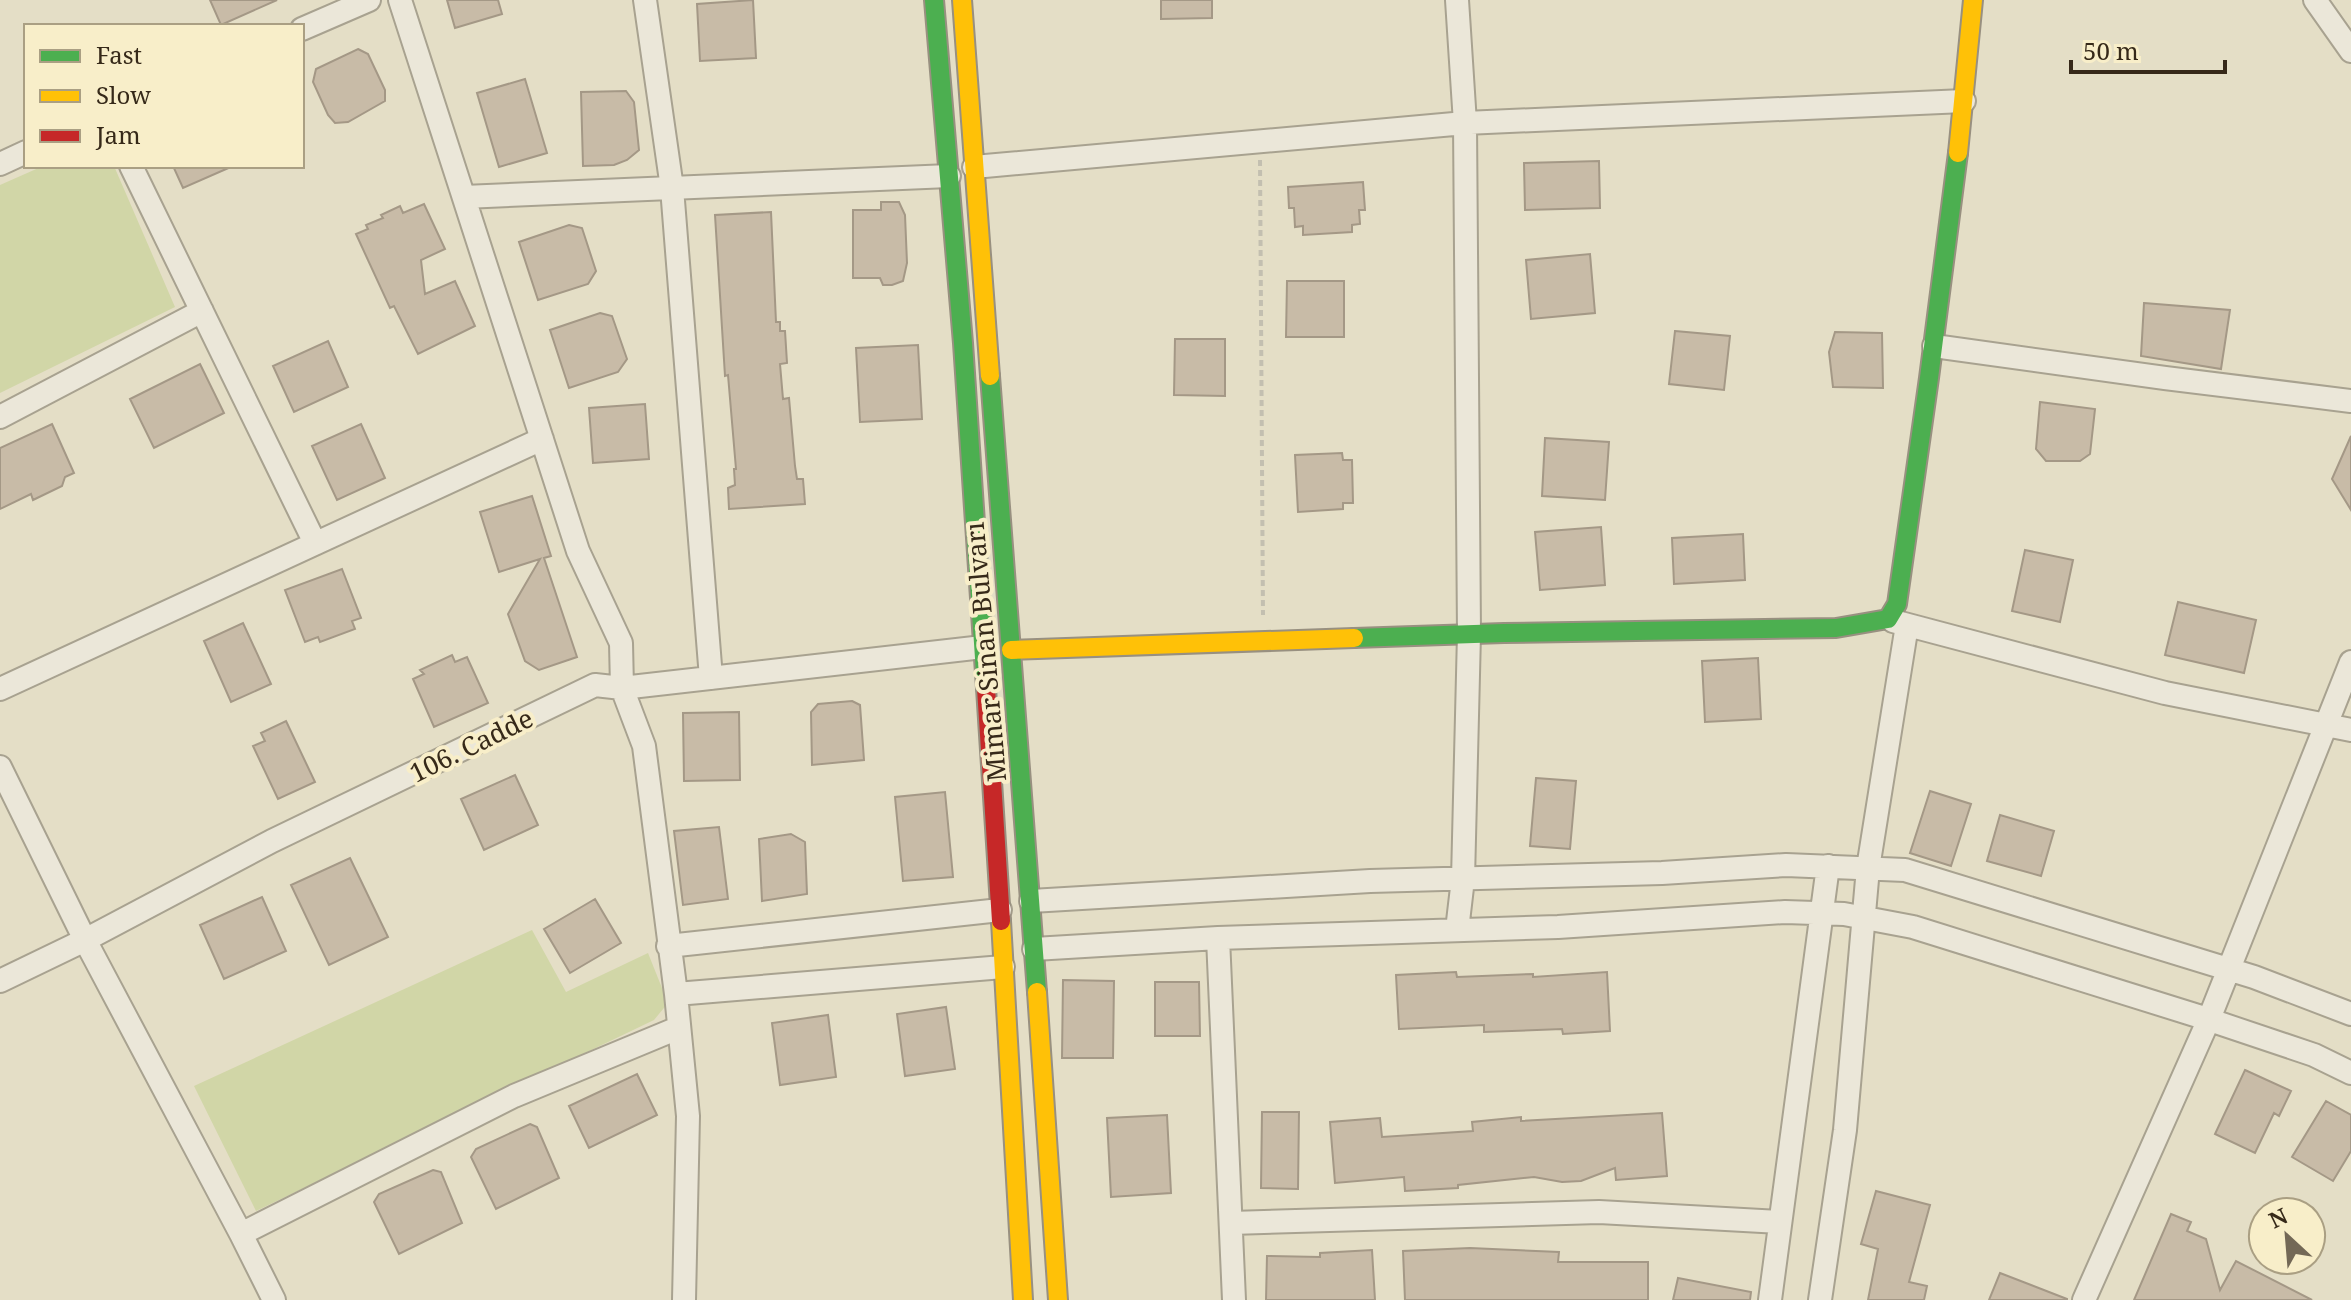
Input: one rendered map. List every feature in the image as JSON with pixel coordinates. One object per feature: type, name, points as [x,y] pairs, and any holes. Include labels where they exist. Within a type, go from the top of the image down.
[{"type":"main road","name":"Mimar Sinan Bulvarı","points":[[934,0],[963,343],[1023,1300]]},
{"type":"main road","name":"Mimar Sinan Bulvarı","points":[[962,0],[1031,901],[1058,1300]]},
{"type":"main road","points":[[1011,650],[1469,634],[1836,628],[1898,622],[1897,604],[1934,346],[1964,101],[1973,0]]},
{"type":"street","points":[[304,28],[369,0]]},
{"type":"street","points":[[400,0],[578,551],[621,643],[622,688],[644,746],[676,994],[688,1116],[684,1300]]},
{"type":"street","points":[[645,0],[672,188],[711,678]]},
{"type":"street","points":[[1457,0],[1465,123],[1469,634],[1463,879],[1457,930]]},
{"type":"street","points":[[2315,0],[2351,51]]},
{"type":"street","points":[[974,167],[1465,123],[1964,101]]},
{"type":"street","points":[[0,164],[24,153]]},
{"type":"street","points":[[132,168],[315,543]]},
{"type":"street","points":[[464,197],[949,176]]},
{"type":"street","points":[[0,417],[202,311]]},
{"type":"street","points":[[1934,346],[2351,401]]},
{"type":"street","points":[[0,689],[542,439]]},
{"type":"street","points":[[1820,1300],[1845,1130],[1868,868],[1898,622],[2165,693],[2351,730]]},
{"type":"street","name":"106. Cadde","points":[[0,981],[85,940],[272,841],[595,685],[622,688],[983,647]]},
{"type":"street","points":[[2084,1300],[2209,1019],[2351,662]]},
{"type":"street","points":[[0,767],[85,940],[274,1300]]},
{"type":"street","points":[[1031,901],[1370,881],[1662,873],[1786,865],[1905,870],[2228,969],[2351,1014]]},
{"type":"street","points":[[1770,1300],[1828,866]]},
{"type":"street","points":[[668,946],[1000,910]]},
{"type":"street","points":[[1034,949],[1218,938],[1558,927],[1785,912],[1844,914],[1913,927],[2209,1019],[2314,1055],[2351,1073]]},
{"type":"street","points":[[1218,938],[1234,1300]]},
{"type":"street","points":[[676,994],[1003,967]]},
{"type":"street","points":[[241,1234],[514,1096],[678,1028]]},
{"type":"street","points":[[1231,1223],[1599,1212],[1780,1222]]},
{"type":"path","points":[[1260,141],[1263,642]]},
{"type":"green space","points":[[38,168],[115,168],[175,307],[0,393],[0,185]]},
{"type":"green space","points":[[532,930],[566,992],[648,953],[668,1003],[654,1020],[256,1211],[194,1086]]},
{"type":"building","points":[[210,0],[277,0],[223,24]]},
{"type":"building","points":[[447,0],[498,0],[502,14],[455,28]]},
{"type":"building","points":[[753,0],[756,58],[700,61],[697,4]]},
{"type":"building","points":[[1161,0],[1212,0],[1212,18],[1161,19]]},
{"type":"building","points":[[358,49],[368,54],[385,90],[385,101],[348,122],[335,123],[313,82],[316,69]]},
{"type":"building","points":[[525,79],[547,153],[499,167],[477,93]]},
{"type":"building","points":[[626,91],[634,102],[639,150],[627,160],[614,165],[583,166],[581,92]]},
{"type":"building","points":[[1599,161],[1600,208],[1525,210],[1524,163]]},
{"type":"building","points":[[174,168],[228,168],[183,188]]},
{"type":"building","points":[[1363,182],[1365,210],[1359,210],[1360,224],[1352,225],[1352,232],[1303,235],[1303,226],[1295,227],[1294,208],[1289,208],[1288,187]]},
{"type":"building","points":[[881,202],[899,202],[905,215],[907,263],[903,281],[892,285],[883,285],[880,278],[853,278],[853,210],[881,210]]},
{"type":"building","points":[[424,204],[445,249],[421,260],[425,294],[455,281],[475,326],[418,354],[394,306],[390,308],[356,234],[368,229],[366,225],[383,218],[381,215],[400,206],[403,213]]},
{"type":"building","points":[[771,212],[776,322],[780,322],[780,331],[785,331],[787,363],[780,364],[783,399],[789,398],[795,466],[797,479],[803,479],[805,504],[729,509],[728,488],[735,485],[736,469],[728,375],[725,376],[715,215]]},
{"type":"building","points":[[569,225],[582,228],[596,271],[588,284],[538,300],[519,242]]},
{"type":"building","points":[[1590,254],[1595,313],[1531,319],[1526,260]]},
{"type":"building","points":[[1287,281],[1344,281],[1344,337],[1286,337]]},
{"type":"building","points":[[2144,303],[2230,310],[2221,369],[2141,356]]},
{"type":"building","points":[[600,313],[612,316],[627,359],[618,372],[569,388],[550,330]]},
{"type":"building","points":[[1675,331],[1730,336],[1724,390],[1669,384]]},
{"type":"building","points":[[1835,332],[1882,333],[1883,388],[1833,387],[1829,352]]},
{"type":"building","points":[[1175,339],[1225,339],[1225,396],[1174,395]]},
{"type":"building","points":[[328,341],[348,387],[294,412],[273,366]]},
{"type":"building","points":[[918,345],[922,419],[860,422],[856,348]]},
{"type":"building","points":[[200,364],[224,413],[154,448],[130,399]]},
{"type":"building","points":[[2040,402],[2095,409],[2090,454],[2080,461],[2046,461],[2036,449]]},
{"type":"building","points":[[645,404],[649,459],[593,463],[589,408]]},
{"type":"building","points":[[52,424],[74,473],[65,477],[62,486],[33,500],[31,494],[0,509],[0,448]]},
{"type":"building","points":[[361,424],[385,478],[337,500],[312,446]]},
{"type":"building","points":[[2351,436],[2351,510],[2332,479]]},
{"type":"building","points":[[1545,438],[1609,442],[1605,500],[1542,496]]},
{"type":"building","points":[[1342,453],[1343,460],[1352,460],[1353,503],[1343,503],[1343,509],[1298,512],[1295,455]]},
{"type":"building","points":[[532,496],[551,556],[544,558],[577,657],[539,670],[525,661],[508,614],[540,559],[499,572],[480,512]]},
{"type":"building","points":[[1601,527],[1605,585],[1540,590],[1535,532]]},
{"type":"building","points":[[1743,534],[1745,580],[1674,584],[1672,538]]},
{"type":"building","points":[[2025,550],[2073,560],[2060,622],[2012,611]]},
{"type":"building","points":[[342,569],[361,618],[352,621],[355,629],[320,642],[318,637],[305,642],[285,590]]},
{"type":"building","points":[[2178,602],[2256,620],[2244,673],[2165,655]]},
{"type":"building","points":[[243,623],[271,684],[231,702],[204,641]]},
{"type":"building","points":[[452,655],[455,662],[467,657],[488,703],[434,727],[413,679],[424,674],[420,670]]},
{"type":"building","points":[[1758,658],[1761,719],[1705,722],[1702,661]]},
{"type":"building","points":[[852,701],[860,705],[864,760],[812,765],[811,712],[818,704]]},
{"type":"building","points":[[739,712],[740,780],[684,781],[683,713]]},
{"type":"building","points":[[286,721],[315,782],[278,799],[253,746],[265,741],[261,733]]},
{"type":"building","points":[[515,775],[538,825],[484,850],[461,799]]},
{"type":"building","points":[[1536,778],[1576,781],[1570,849],[1530,846]]},
{"type":"building","points":[[1930,791],[1971,804],[1951,866],[1910,853]]},
{"type":"building","points":[[945,792],[953,877],[903,881],[895,797]]},
{"type":"building","points":[[2000,815],[2054,831],[2041,876],[1987,861]]},
{"type":"building","points":[[719,827],[728,899],[683,905],[674,831]]},
{"type":"building","points":[[791,834],[805,842],[807,894],[762,901],[759,839]]},
{"type":"building","points":[[350,858],[388,937],[329,965],[291,885]]},
{"type":"building","points":[[262,897],[286,951],[224,979],[200,925]]},
{"type":"building","points":[[595,899],[621,943],[570,973],[544,929]]},
{"type":"building","points":[[1456,972],[1457,977],[1533,974],[1533,977],[1607,972],[1610,1031],[1563,1034],[1562,1029],[1484,1032],[1484,1025],[1399,1029],[1396,975]]},
{"type":"building","points":[[1063,980],[1114,981],[1113,1058],[1062,1058]]},
{"type":"building","points":[[1155,982],[1199,982],[1200,1036],[1155,1036]]},
{"type":"building","points":[[946,1007],[955,1069],[905,1076],[897,1014]]},
{"type":"building","points":[[828,1015],[836,1077],[780,1085],[772,1023]]},
{"type":"building","points":[[2245,1070],[2291,1091],[2279,1116],[2274,1113],[2255,1153],[2215,1134]]},
{"type":"building","points":[[637,1074],[657,1115],[589,1148],[569,1106]]},
{"type":"building","points":[[2326,1101],[2351,1115],[2351,1151],[2333,1181],[2292,1157]]},
{"type":"building","points":[[1262,1112],[1299,1112],[1298,1189],[1261,1188]]},
{"type":"building","points":[[1662,1113],[1667,1176],[1616,1180],[1615,1168],[1581,1181],[1562,1182],[1534,1177],[1458,1185],[1458,1188],[1405,1191],[1404,1177],[1335,1183],[1330,1122],[1380,1118],[1382,1137],[1473,1131],[1472,1122],[1521,1117],[1521,1121]]},
{"type":"building","points":[[1167,1115],[1171,1193],[1111,1197],[1107,1118]]},
{"type":"building","points":[[530,1124],[537,1127],[559,1178],[496,1209],[471,1157],[476,1149]]},
{"type":"building","points":[[433,1170],[441,1172],[462,1223],[399,1254],[374,1202],[379,1194]]},
{"type":"building","points":[[1876,1191],[1930,1205],[1909,1282],[1927,1286],[1924,1300],[1868,1300],[1878,1249],[1861,1244]]},
{"type":"building","points":[[2171,1214],[2191,1222],[2187,1231],[2206,1239],[2220,1290],[2236,1261],[2247,1267],[2247,1276],[2265,1276],[2312,1300],[2134,1300]]},
{"type":"building","points":[[1470,1248],[1559,1252],[1558,1262],[1648,1262],[1648,1300],[1405,1300],[1403,1251]]},
{"type":"building","points":[[1372,1250],[1375,1300],[1266,1300],[1267,1256],[1320,1257],[1320,1253]]},
{"type":"building","points":[[2000,1273],[2067,1299],[2067,1300],[1989,1300]]},
{"type":"building","points":[[1678,1278],[1751,1292],[1750,1300],[1673,1300]]},
{"type":"traffic: fast","points":[[934,0],[963,343],[986,688]]},
{"type":"traffic: fast","points":[[1354,638],[1836,628],[1888,619],[1897,604],[1958,153]]},
{"type":"traffic: fast","points":[[990,376],[1037,992]]},
{"type":"traffic: slow","points":[[962,0],[990,376]]},
{"type":"traffic: slow","points":[[1958,153],[1973,0]]},
{"type":"traffic: slow","points":[[1011,650],[1354,638]]},
{"type":"traffic: slow","points":[[1001,921],[1023,1300]]},
{"type":"traffic: slow","points":[[1037,992],[1058,1300]]},
{"type":"traffic: jam","points":[[986,688],[1001,921]]}]
